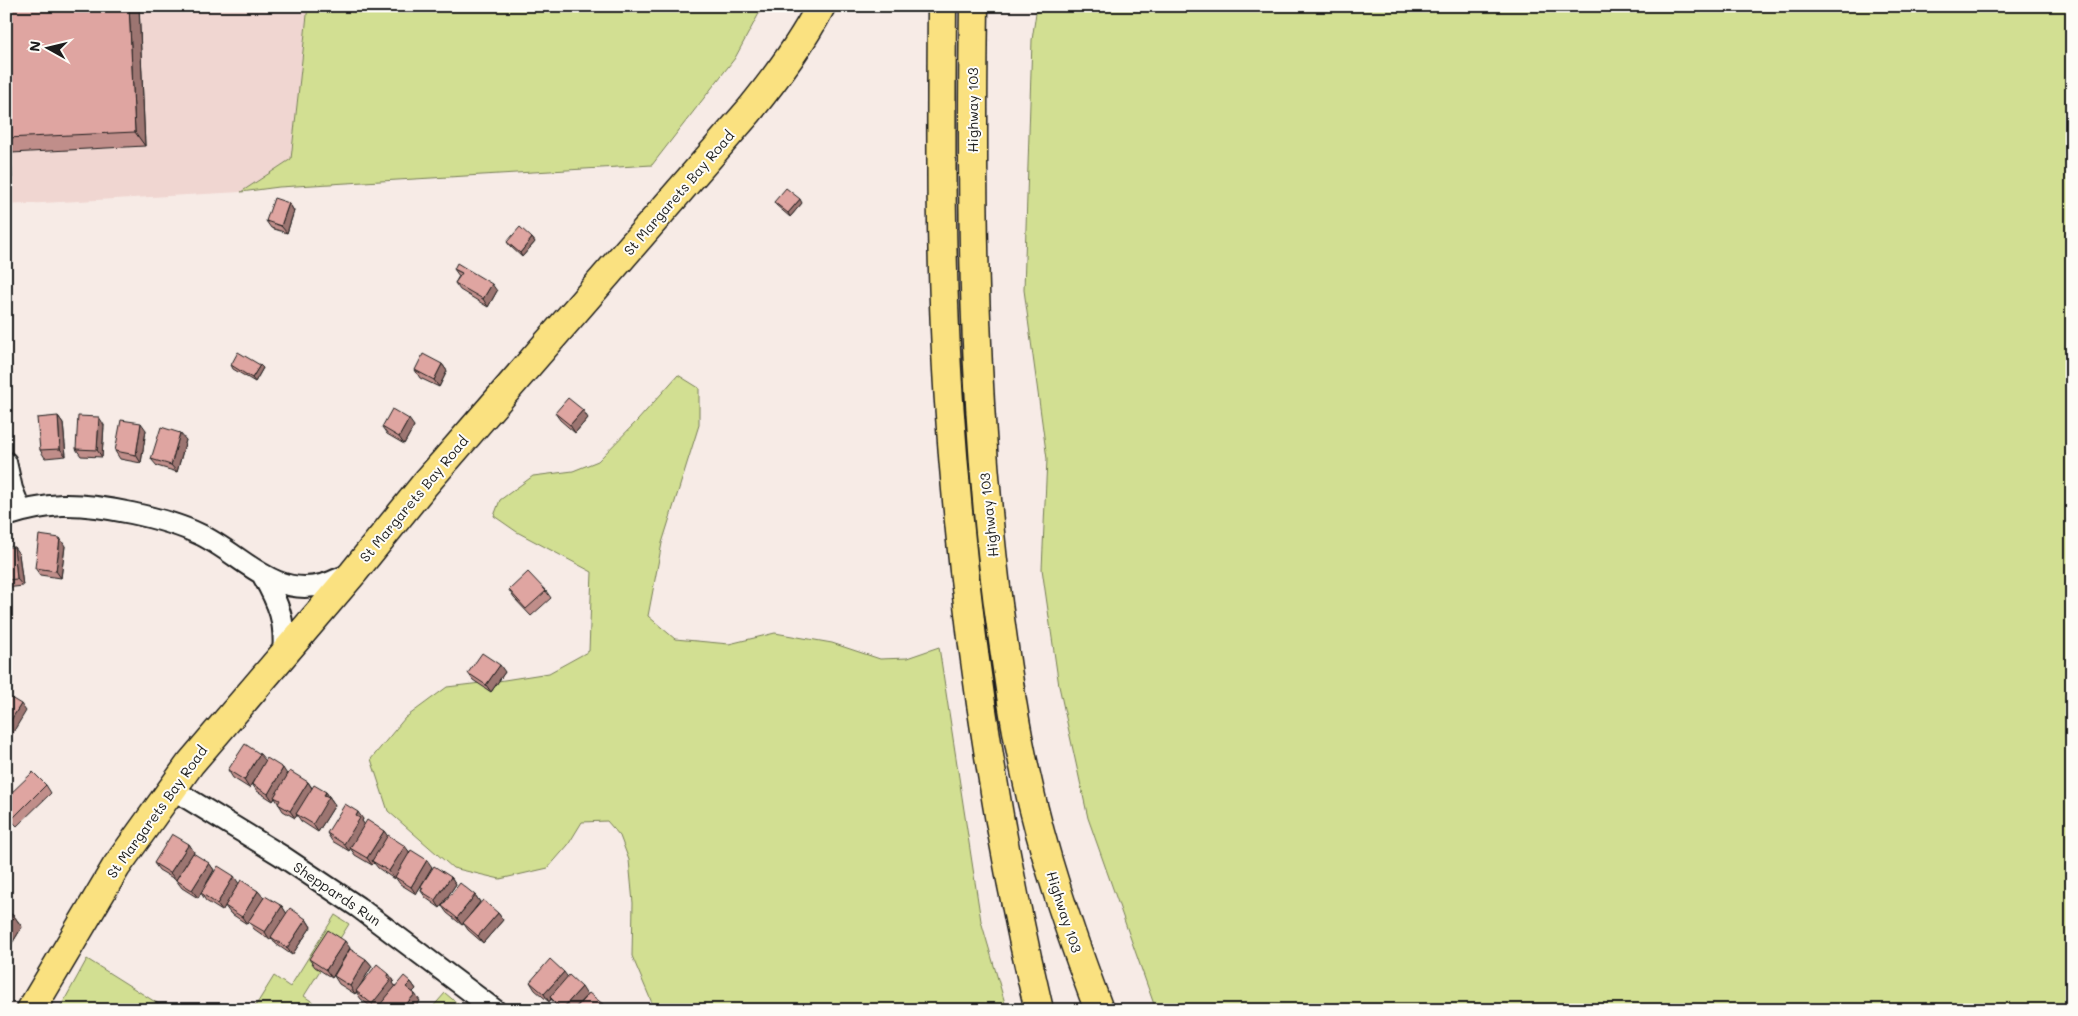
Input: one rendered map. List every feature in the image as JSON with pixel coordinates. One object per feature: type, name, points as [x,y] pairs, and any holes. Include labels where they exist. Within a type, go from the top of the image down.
[{"type":"main road","name":"St Margarets Bay Road","points":[[31,1010],[116,867],[190,764],[352,573],[430,477],[764,93],[805,36],[821,6]]},
{"type":"main road","points":[[933,6],[934,50],[942,76]]},
{"type":"main road","points":[[942,6],[946,342],[960,518],[988,746],[1016,908],[1039,1010]]},
{"type":"main road","name":"Highway 103","points":[[974,6],[973,253],[977,368],[984,478],[996,583],[1009,683],[1026,776],[1056,887],[1099,1010]]},
{"type":"street","points":[[6,462],[12,489],[14,513],[62,505],[140,514],[199,534],[233,554],[263,576],[282,584],[303,587],[324,584],[352,573]]},
{"type":"street","points":[[263,576],[275,596],[283,622],[285,636],[283,655]]},
{"type":"street","name":"Sheppards Run","points":[[172,789],[282,856],[358,907],[495,1010]]},
{"type":"shaded area","points":[[6,6],[308,6],[291,159],[241,192],[6,205]]},
{"type":"green space","points":[[308,6],[763,6],[735,58],[652,165],[279,187],[241,192],[291,159]]},
{"type":"green space","points":[[1037,6],[2072,6],[2072,1010],[1156,1010],[1088,818],[1059,686],[1042,569],[1047,459],[1024,290],[1032,40]]},
{"type":"green space","points":[[678,375],[699,388],[699,425],[662,543],[648,616],[675,639],[729,644],[775,633],[832,643],[880,659],[907,658],[939,647],[981,921],[1007,1010],[655,1010],[632,956],[633,903],[629,860],[620,836],[607,821],[582,822],[568,845],[548,868],[500,879],[453,868],[388,811],[371,759],[405,718],[447,687],[549,673],[589,651],[592,572],[517,532],[494,516],[500,500],[533,476],[573,471],[598,461]]},
{"type":"green space","points":[[335,915],[349,924],[304,996],[324,1010],[253,1010],[274,976],[290,987]]},
{"type":"green space","points":[[87,959],[168,1010],[59,1010]]},
{"type":"green space","points":[[445,993],[458,1004],[453,1010],[430,1010]]},
{"type":"building","points":[[6,6],[129,6],[135,132],[6,138]]},
{"type":"building","points":[[786,188],[800,199],[788,213],[774,202]]},
{"type":"building","points":[[274,198],[289,203],[281,226],[266,221]]},
{"type":"building","points":[[520,227],[532,238],[520,253],[507,242]]},
{"type":"building","points":[[457,263],[492,284],[483,299],[455,283],[462,273],[454,269]]},
{"type":"building","points":[[238,352],[260,365],[252,378],[231,365]]},
{"type":"building","points":[[423,354],[442,364],[434,380],[415,370]]},
{"type":"building","points":[[568,398],[583,410],[570,425],[555,413]]},
{"type":"building","points":[[392,409],[409,419],[399,437],[382,427]]},
{"type":"building","points":[[58,416],[60,449],[40,450],[37,418]]},
{"type":"building","points":[[78,416],[99,417],[97,450],[76,449]]},
{"type":"building","points":[[121,420],[141,423],[136,455],[115,451]]},
{"type":"building","points":[[161,427],[180,433],[171,465],[151,459]]},
{"type":"building","points":[[39,535],[60,538],[56,571],[35,568]]},
{"type":"building","points":[[6,547],[14,547],[17,579],[6,580]]},
{"type":"building","points":[[528,572],[546,591],[526,609],[509,590]]},
{"type":"building","points":[[482,653],[500,665],[486,685],[468,673]]},
{"type":"building","points":[[6,695],[21,704],[6,728]]},
{"type":"building","points":[[245,744],[260,754],[244,780],[228,770]]},
{"type":"building","points":[[267,758],[283,768],[268,794],[252,784]]},
{"type":"building","points":[[290,771],[308,782],[290,811],[278,804],[280,800],[274,797]]},
{"type":"building","points":[[33,772],[46,785],[12,819],[6,813],[6,798]]},
{"type":"building","points":[[314,785],[326,792],[324,795],[329,797],[313,824],[296,814]]},
{"type":"building","points":[[345,804],[358,812],[356,816],[360,818],[344,844],[327,833]]},
{"type":"building","points":[[367,820],[384,831],[367,858],[350,848]]},
{"type":"building","points":[[172,834],[189,844],[170,873],[154,863]]},
{"type":"building","points":[[388,835],[405,846],[389,871],[372,861]]},
{"type":"building","points":[[411,850],[427,860],[411,887],[395,877]]},
{"type":"building","points":[[193,853],[209,863],[192,890],[176,880]]},
{"type":"building","points":[[218,866],[234,876],[217,904],[201,893]]},
{"type":"building","points":[[434,866],[451,877],[435,900],[421,891],[423,888],[421,886]]},
{"type":"building","points":[[241,880],[258,891],[242,917],[225,906]]},
{"type":"building","points":[[460,883],[475,895],[457,918],[442,906]]},
{"type":"building","points":[[265,896],[282,906],[265,932],[248,922]]},
{"type":"building","points":[[483,900],[498,913],[478,936],[463,923]]},
{"type":"building","points":[[290,908],[306,919],[287,948],[271,937]]},
{"type":"building","points":[[6,911],[14,916],[6,929]]},
{"type":"building","points":[[328,930],[345,941],[326,970],[309,959]]},
{"type":"building","points":[[350,949],[366,959],[350,986],[334,976]]},
{"type":"building","points":[[550,959],[564,972],[544,994],[530,982]]},
{"type":"building","points":[[377,964],[389,974],[387,977],[391,980],[372,1004],[356,991]]},
{"type":"building","points":[[569,975],[582,987],[562,1009],[550,997]]},
{"type":"building","points":[[404,976],[411,982],[406,987],[415,994],[401,1010],[383,1010],[379,1006]]},
{"type":"building","points":[[589,993],[604,1005],[600,1010],[574,1010]]}]
